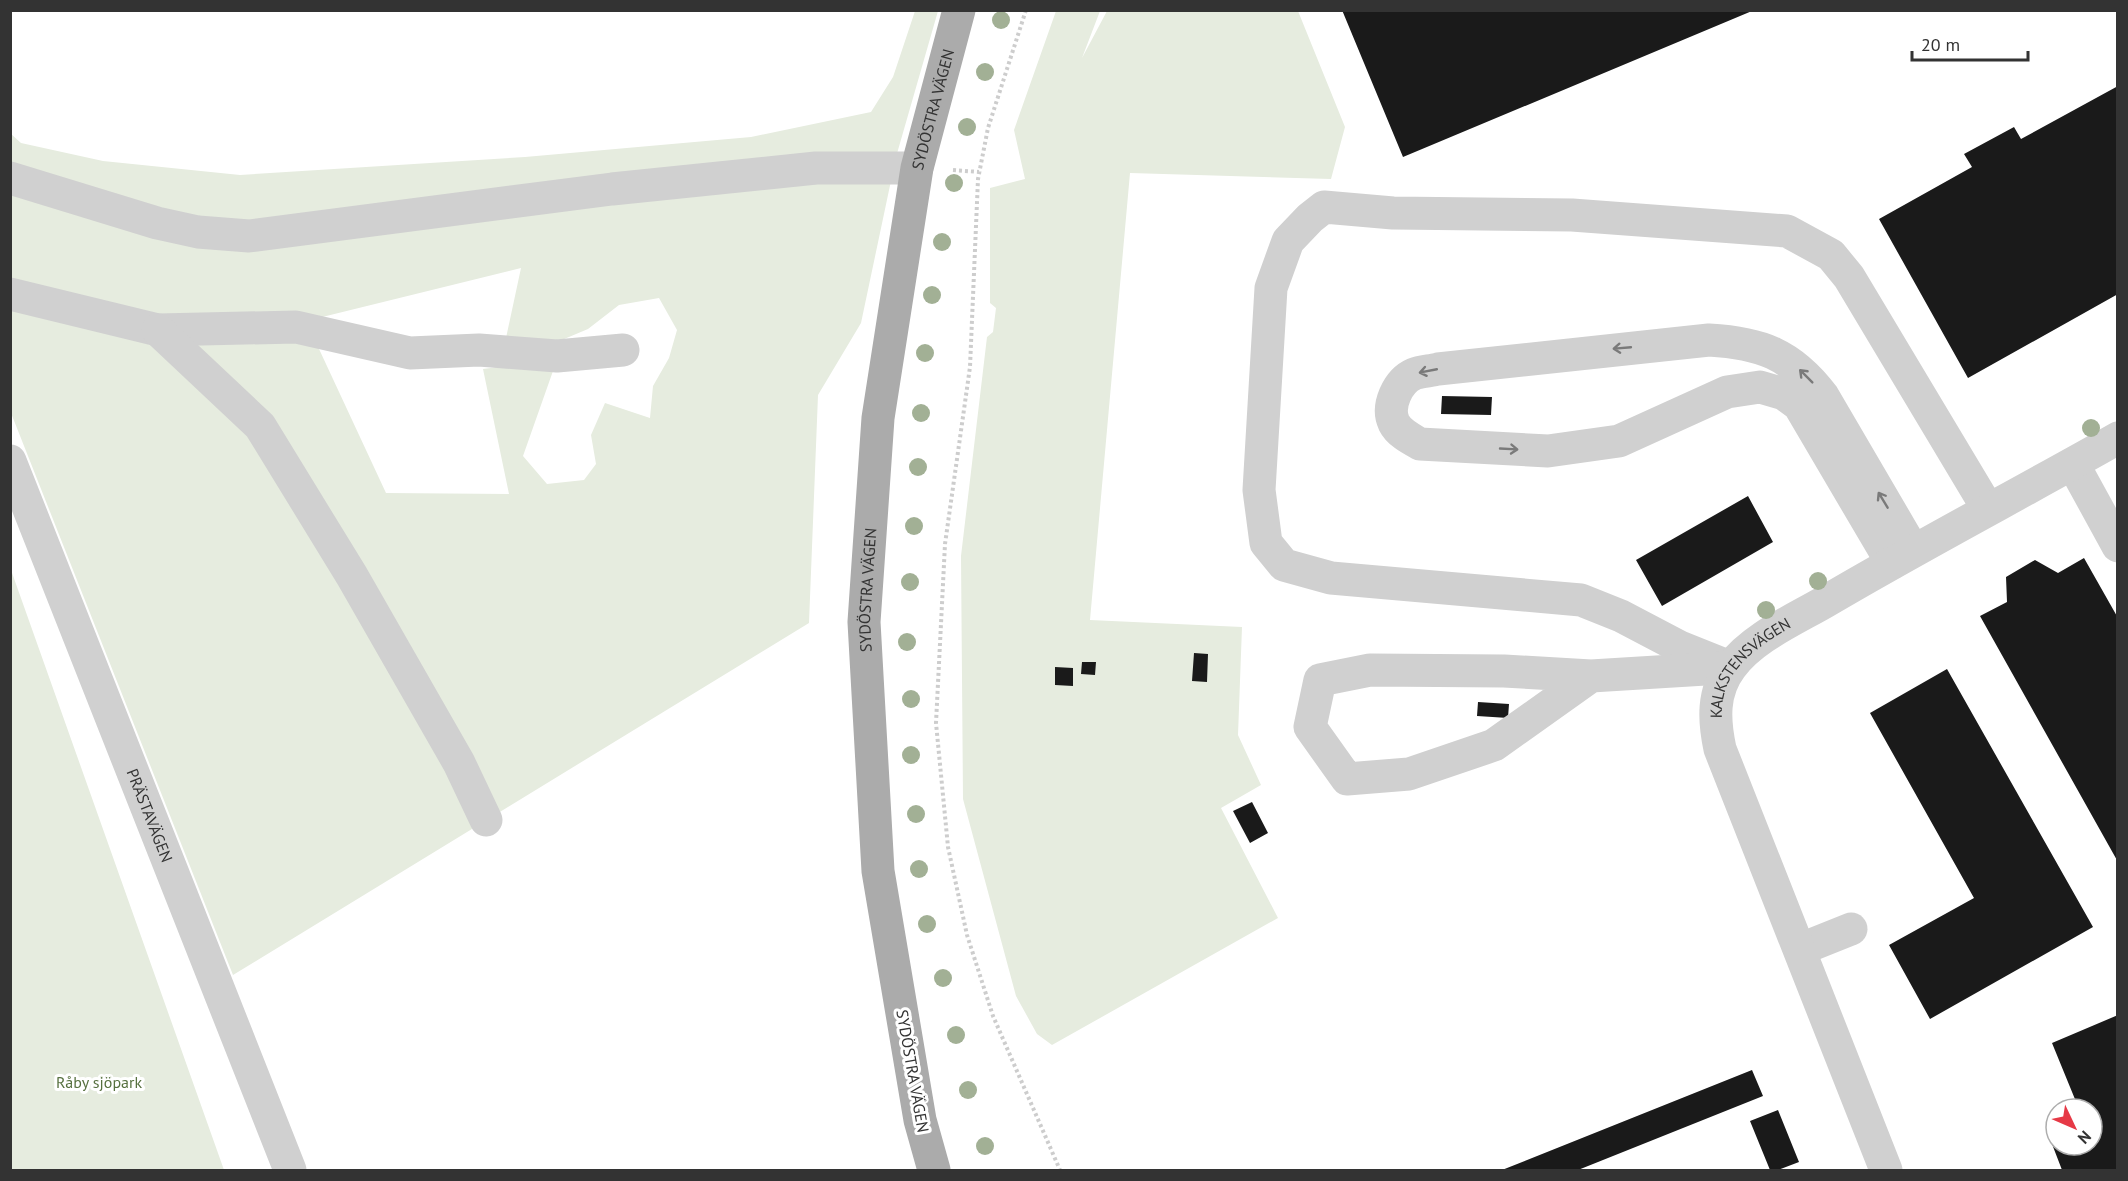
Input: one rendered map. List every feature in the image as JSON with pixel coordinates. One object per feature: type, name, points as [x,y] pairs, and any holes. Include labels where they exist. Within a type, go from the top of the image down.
[{"type":"main road","name":"SYDÖSTRA VÄGEN","points":[[934,1170],[920,1120],[878,871],[864,622],[878,418],[916,168],[959,10]]},
{"type":"street","points":[[10,178],[157,223],[198,232],[249,236],[612,189],[816,168],[916,168]]},
{"type":"street","points":[[1730,668],[1680,647],[1621,616],[1581,600],[1331,578],[1284,565],[1266,543],[1259,490],[1271,288],[1288,241],[1310,218],[1324,207],[1393,213],[1572,215],[1787,231],[1831,255],[1849,278],[1988,509]]},
{"type":"street","points":[[10,294],[158,330],[296,327],[410,353],[479,350],[557,356],[623,350]]},
{"type":"street","points":[[158,330],[260,426],[376,618],[459,763],[486,820]]},
{"type":"street","points":[[1709,340],[1743,342],[1777,354],[1793,363],[1823,396],[1902,556],[1799,405],[1784,394],[1760,387],[1727,392],[1619,441],[1548,451],[1420,444],[1406,436],[1394,422],[1392,403],[1399,386],[1414,374],[1438,369],[1709,340]]},
{"type":"street","name":"KALKSTENSVÄGEN","points":[[1886,1170],[1720,749],[1714,719],[1718,694],[1730,668],[1747,650],[1776,631],[1902,556],[2118,438]]},
{"type":"street","name":"PRÄSTAVÄGEN","points":[[10,461],[290,1170]]},
{"type":"street","points":[[2073,464],[2118,546]]},
{"type":"street","points":[[1592,676],[1494,745],[1409,774],[1347,779],[1310,727],[1320,680],[1370,670],[1494,671],[1592,676],[1730,668]]},
{"type":"street","points":[[1801,950],[1851,929]]},
{"type":"path","points":[[1026,10],[988,128],[978,179],[970,367],[945,544],[936,723],[948,847],[967,935],[993,1016],[1060,1170]]},
{"type":"green space","points":[[915,11],[938,11],[896,157],[861,323],[818,395],[809,623],[233,975],[11,413],[10,133],[21,143],[103,161],[240,175],[525,157],[751,137],[871,112],[893,77]],"holes":[[[521,268],[506,338],[557,342],[588,329],[619,305],[659,298],[677,330],[669,358],[653,386],[650,418],[605,403],[591,435],[596,464],[584,480],[547,484],[523,456],[553,371],[521,364],[483,369],[509,494],[386,493],[306,321]]]},
{"type":"green space","points":[[1056,11],[1100,11],[1082,58],[1107,11],[1298,11],[1345,127],[1331,179],[1130,173],[1090,620],[1242,627],[1238,735],[1261,785],[1221,808],[1278,918],[1052,1045],[1037,1034],[1016,996],[963,799],[961,556],[987,337],[993,332],[996,308],[990,303],[990,188],[1025,179],[1014,130]]},
{"type":"green space","name":"Råby sjöpark","points":[[11,570],[224,1170],[11,1170]]},
{"type":"building","points":[[1342,10],[1752,10],[1752,11],[1403,157]]},
{"type":"building","points":[[2118,86],[2118,294],[1968,378],[1879,219],[1972,167],[1964,154],[2014,127],[2021,139]]},
{"type":"building","points":[[1442,396],[1492,397],[1491,415],[1441,414]]},
{"type":"building","points":[[1748,496],[1773,542],[1662,606],[1636,560]]},
{"type":"building","points":[[2084,558],[2118,618],[2118,862],[1980,616],[2007,602],[2006,577],[2035,560],[2058,573]]},
{"type":"building","points":[[1194,653],[1208,654],[1207,682],[1192,681]]},
{"type":"building","points":[[1082,662],[1096,662],[1095,675],[1081,674]]},
{"type":"building","points":[[1055,667],[1073,668],[1073,686],[1055,685]]},
{"type":"building","points":[[1947,669],[2093,927],[1930,1019],[1889,945],[1974,898],[1870,713]]},
{"type":"building","points":[[1478,702],[1509,704],[1508,718],[1477,716]]},
{"type":"building","points":[[1252,802],[1268,833],[1250,843],[1233,811]]},
{"type":"building","points":[[2118,1015],[2118,1170],[2062,1170],[2057,1157],[2104,1157],[2104,1097],[2074,1097],[2052,1043]]},
{"type":"building","points":[[1752,1070],[1763,1096],[1578,1170],[1502,1170]]},
{"type":"building","points":[[1778,1110],[1799,1162],[1778,1170],[1770,1170],[1750,1121]]}]
